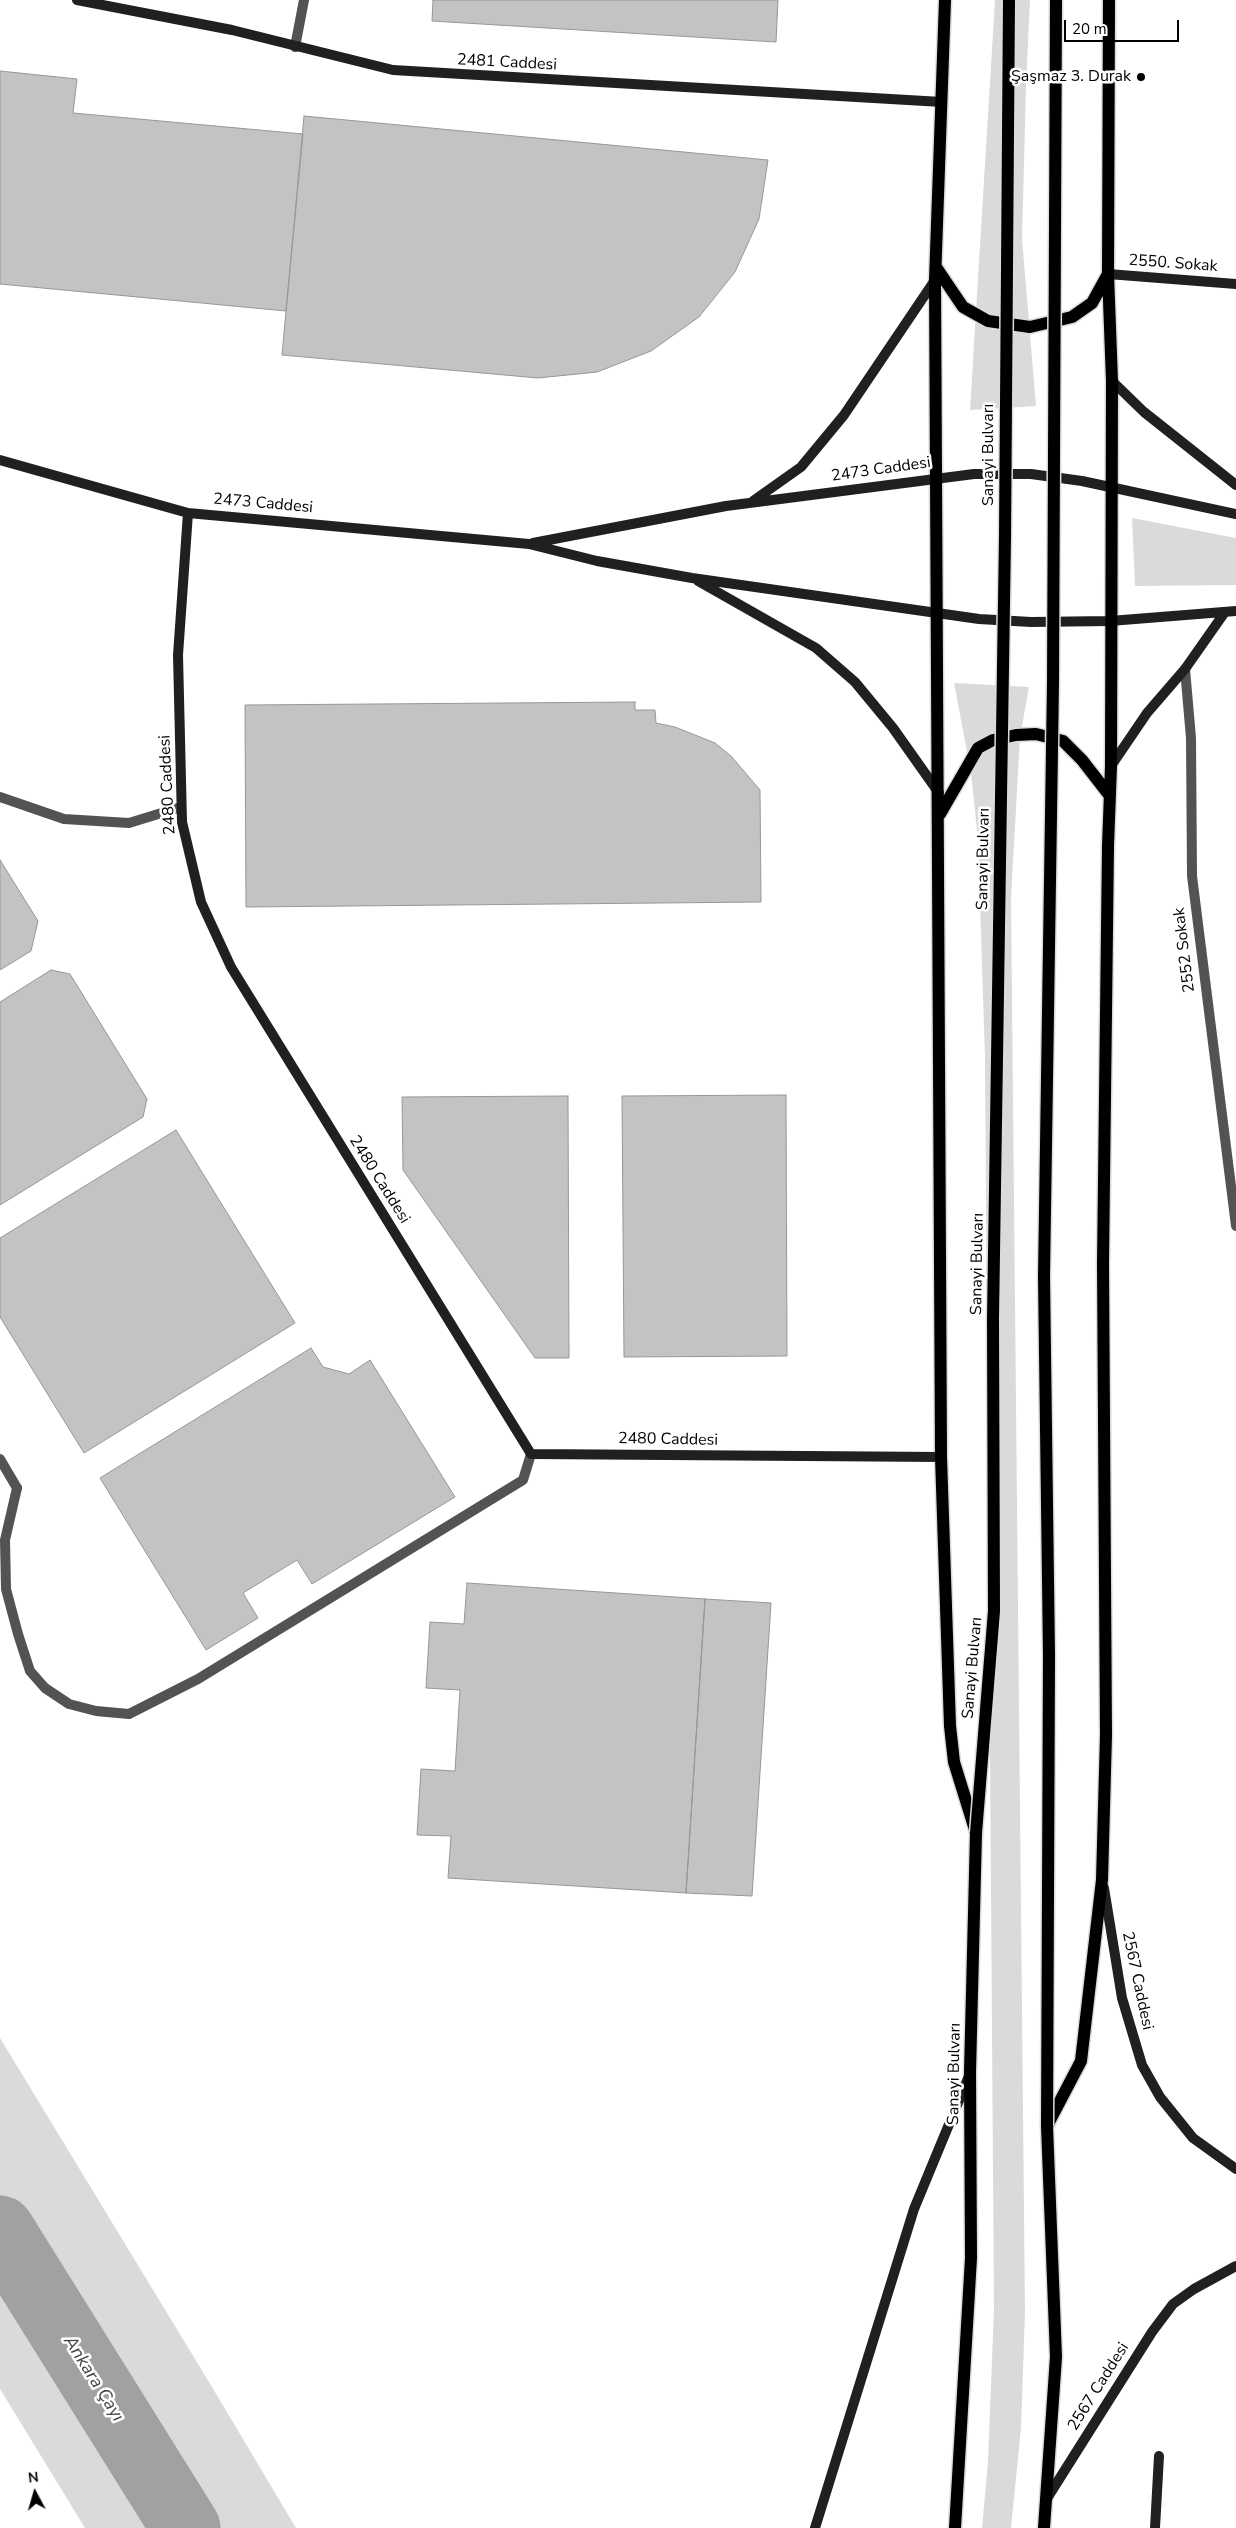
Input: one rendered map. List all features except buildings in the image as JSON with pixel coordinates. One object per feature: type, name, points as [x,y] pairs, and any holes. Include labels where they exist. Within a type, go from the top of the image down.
[{"type":"main road","points":[[945,0],[935,280],[934,478],[939,816],[941,1457],[950,1726],[954,1762],[976,1832]]},
{"type":"main road","name":"Sanayi Bulvarı","points":[[955,2528],[971,2258],[970,2072],[976,1832],[994,1611],[993,1318],[1005,537],[1009,0]]},
{"type":"main road","points":[[1044,2528],[1056,2357],[1047,2126],[1049,1656],[1044,1276],[1053,683],[1056,0]]},
{"type":"main road","points":[[1047,2126],[1081,2061],[1102,1880],[1106,1735],[1103,1263],[1111,766],[1110,488],[1112,382],[1108,274],[1109,0]]},
{"type":"main road","points":[[936,267],[963,307],[988,321],[1030,327],[1072,317],[1092,303],[1108,274]]},
{"type":"main road","points":[[939,816],[978,748],[993,740],[1016,735],[1036,734],[1063,741],[1082,760],[1110,796]]},
{"type":"street","name":"2481 Caddesi","points":[[77,0],[232,30],[393,70],[942,102]]},
{"type":"street","points":[[296,47],[304,0]]},
{"type":"street","name":"2550. Sokak","points":[[1108,274],[1236,284]]},
{"type":"street","points":[[751,503],[801,467],[844,416],[935,280]]},
{"type":"street","points":[[1112,382],[1152,418],[1236,485]]},
{"type":"street","name":"2473 Caddesi","points":[[0,460],[188,512],[529,544],[597,561],[692,578],[979,619],[1022,622],[1110,622],[1236,611]]},
{"type":"street","name":"2473 Caddesi","points":[[529,544],[751,503],[974,474],[1031,474],[1082,481],[1236,514]]},
{"type":"street","name":"2480 Caddesi","points":[[188,512],[178,655],[181,807],[182,822],[201,902],[231,967],[531,1454],[941,1457]]},
{"type":"street","points":[[692,578],[816,648],[855,682],[893,728],[938,793]]},
{"type":"street","points":[[1111,766],[1147,713],[1185,669],[1225,612]]},
{"type":"street","name":"2552 Sokak","points":[[1185,669],[1191,738],[1192,876],[1236,1226]]},
{"type":"street","points":[[0,797],[64,819],[129,823],[181,807]]},
{"type":"street","points":[[0,1459],[17,1488],[5,1540],[6,1589],[30,1671],[46,1688],[69,1704],[96,1711],[129,1714],[198,1679],[523,1480],[531,1454]]},
{"type":"street","name":"2567 Caddesi","points":[[1102,1880],[1122,1998],[1142,2065],[1160,2097],[1193,2138],[1236,2169]]},
{"type":"street","points":[[815,2528],[914,2209],[970,2072]]},
{"type":"street","name":"2567 Caddesi","points":[[1046,2500],[1152,2332],[1173,2304],[1194,2289],[1236,2266]]},
{"type":"street","points":[[1155,2528],[1159,2456]]},
{"type":"shaded area","points":[[995,0],[1030,0],[1022,239],[1036,406],[970,410]]},
{"type":"shaded area","points":[[1132,518],[1236,538],[1236,585],[1135,586]]},
{"type":"shaded area","points":[[954,683],[1029,687],[1020,737],[1011,898],[1025,2312],[1021,2428],[1011,2528],[982,2528],[988,2462],[994,2308],[985,1058],[978,839],[971,773]]},
{"type":"shaded area","points":[[0,2038],[296,2528],[85,2528],[0,2389]]},
{"type":"waterway","name":"Ankara Çayı","points":[[0,2230],[186,2528]]},
{"type":"place","name":"Şaşmaz 3. Durak","points":[[1141,77]]}]
